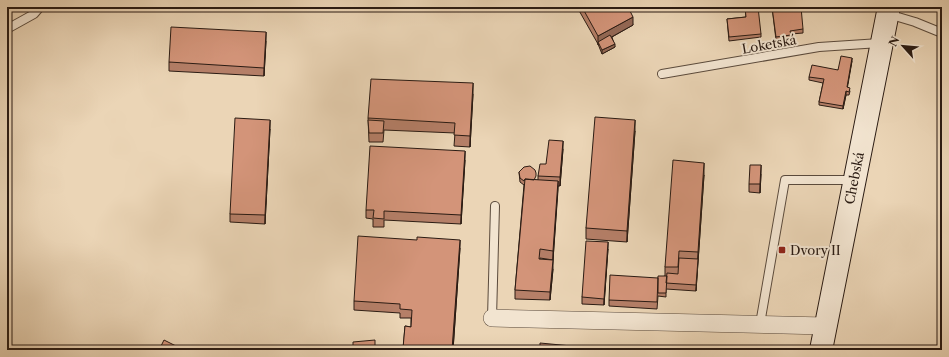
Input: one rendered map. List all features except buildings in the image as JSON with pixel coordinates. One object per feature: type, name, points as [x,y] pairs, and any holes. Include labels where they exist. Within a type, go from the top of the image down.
[{"type":"street","name":"Chebská","points":[[821,350],[888,10]]},
{"type":"street","points":[[492,318],[825,326]]},
{"type":"lane","points":[[7,29],[34,14],[40,7]]},
{"type":"lane","points":[[888,10],[942,33]]},
{"type":"lane","name":"Loketská","points":[[662,74],[819,47],[881,43]]},
{"type":"lane","points":[[760,324],[785,180],[854,180]]},
{"type":"lane","points":[[492,318],[495,206]]},
{"type":"place","name":"Dvory II","points":[[782,250]]}]
